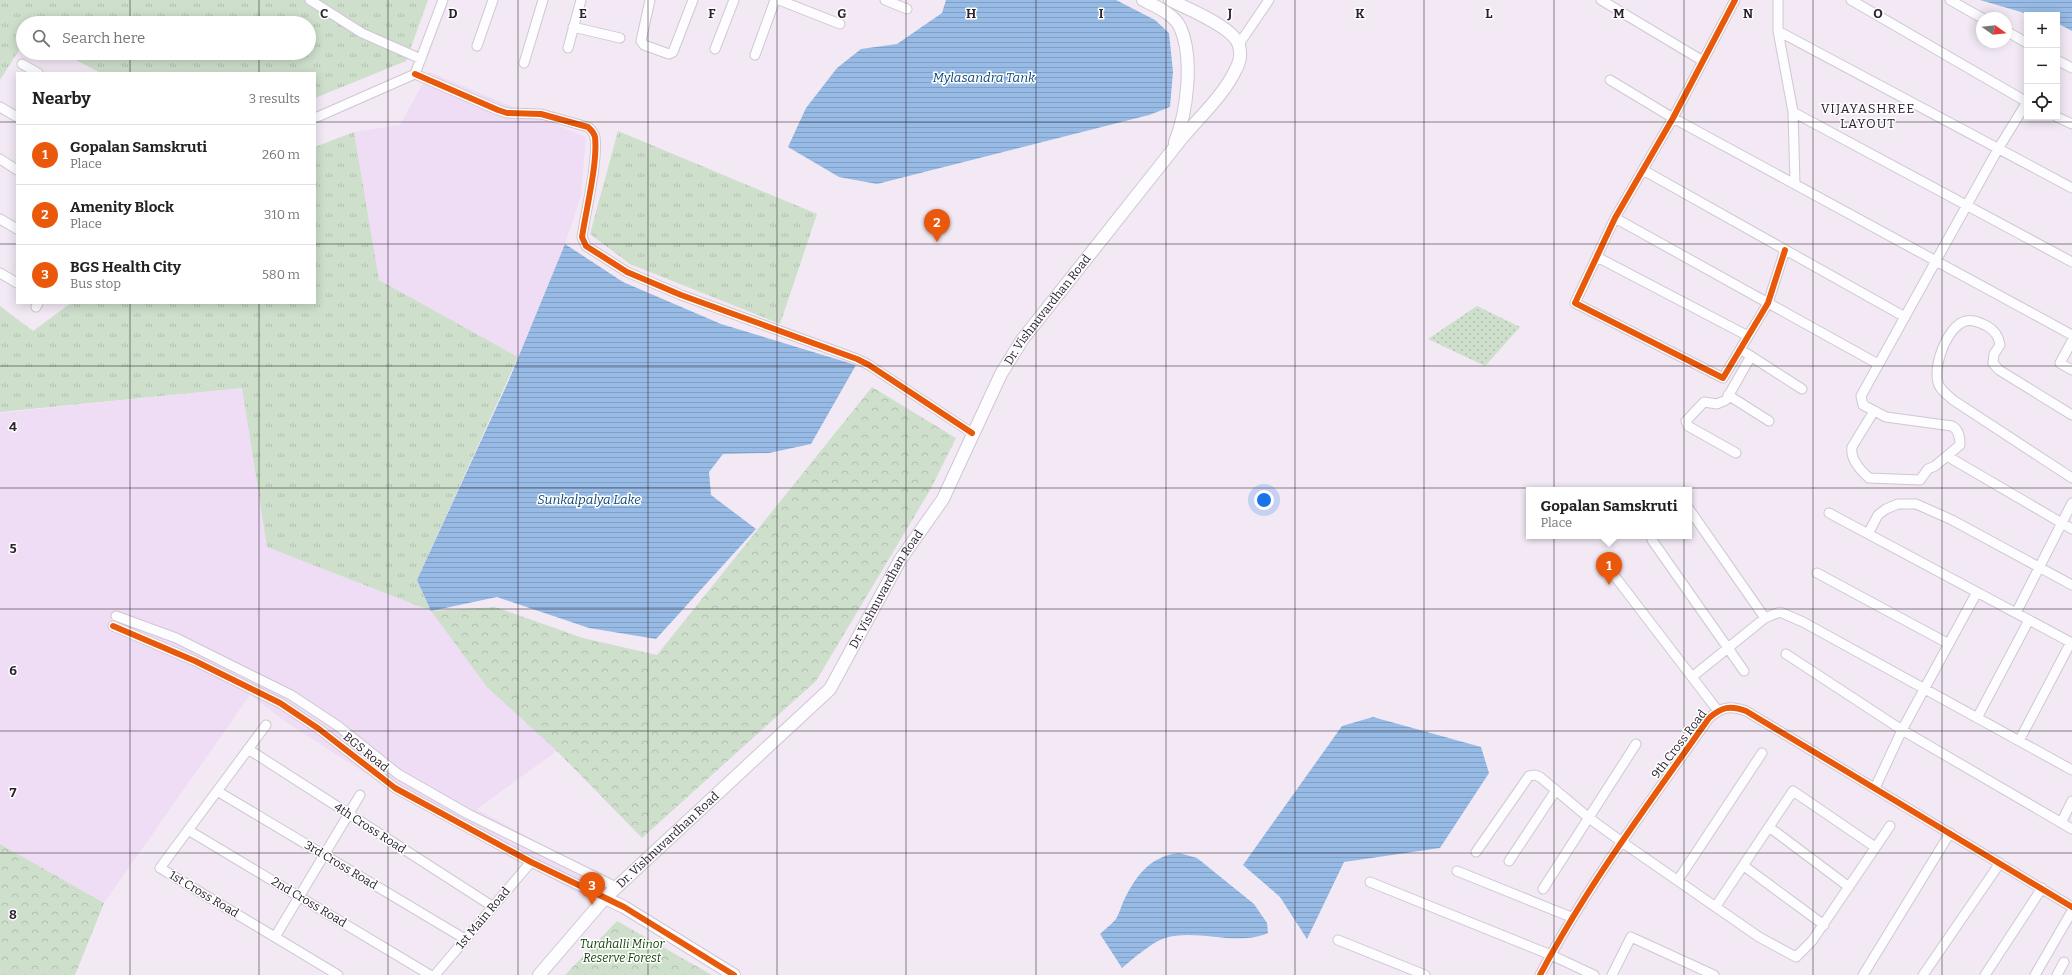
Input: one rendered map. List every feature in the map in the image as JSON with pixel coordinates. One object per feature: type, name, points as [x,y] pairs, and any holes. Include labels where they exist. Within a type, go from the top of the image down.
[{"type":"main road","name":"Dr. Vishnuvardhan Road","points":[[1143,0],[1166,13],[1180,27],[1186,55],[1187,84],[1184,112],[1170,153]]},
{"type":"main road","points":[[1170,0],[1203,16],[1232,34],[1239,44]]},
{"type":"main road","name":"Dr. Vishnuvardhan Road","points":[[539,975],[616,887],[830,689],[900,560],[943,499],[972,433],[1001,374],[1022,340],[1170,153],[1225,88],[1237,69],[1240,56],[1239,44]]},
{"type":"main road","points":[[616,887],[624,907]]},
{"type":"main road","points":[[605,898],[624,907],[734,975]]},
{"type":"street","points":[[310,0],[362,33],[421,59]]},
{"type":"street","points":[[316,118],[415,74],[443,0]]},
{"type":"street","points":[[477,46],[493,0]]},
{"type":"street","points":[[524,63],[543,0]]},
{"type":"street","points":[[568,48],[581,0]]},
{"type":"street","points":[[650,0],[641,41],[644,45],[669,54],[673,52],[692,0]]},
{"type":"street","points":[[715,49],[734,0]]},
{"type":"street","points":[[755,55],[774,0]]},
{"type":"street","points":[[779,0],[840,24]]},
{"type":"street","points":[[885,0],[907,9]]},
{"type":"street","points":[[1239,44],[1269,0]]},
{"type":"street","points":[[1601,0],[1703,61]]},
{"type":"street","points":[[1778,0],[1778,31],[1793,112],[1795,184]]},
{"type":"street","points":[[1851,0],[2024,100]]},
{"type":"street","points":[[1950,0],[1976,15]]},
{"type":"street","points":[[1732,1],[1673,118],[1615,218],[1576,303],[1723,378],[1768,303],[1785,250]]},
{"type":"street","points":[[573,28],[620,38]]},
{"type":"street","points":[[1778,31],[2072,188]]},
{"type":"street","points":[[2012,34],[2024,41]]},
{"type":"street","points":[[2060,62],[2072,68]]},
{"type":"street","points":[[22,64],[36,72]]},
{"type":"street","points":[[415,74],[498,110],[541,114],[588,127],[592,131],[595,136],[593,163],[582,237],[586,246],[627,272],[681,295],[857,359],[869,365],[972,433]]},
{"type":"street","points":[[1610,80],[1673,118],[2072,335]]},
{"type":"street","points":[[0,107],[16,116]]},
{"type":"street","points":[[1874,411],[1852,447],[1851,453],[1864,474],[1869,478],[1920,480],[1928,469],[1960,445],[1957,428],[1941,423],[1886,417],[1863,405],[1860,401],[1878,364],[1998,149],[2024,107]]},
{"type":"street","points":[[1793,112],[2072,262]]},
{"type":"street","points":[[2060,118],[2072,124]]},
{"type":"street","points":[[0,159],[16,169]]},
{"type":"street","points":[[1643,170],[1905,317]]},
{"type":"street","points":[[1615,218],[1878,364]]},
{"type":"street","points":[[0,219],[16,228]]},
{"type":"street","points":[[1597,257],[1748,336]]},
{"type":"street","points":[[0,273],[16,282]]},
{"type":"street","points":[[2072,415],[1999,370],[1993,363],[1994,354],[2000,345],[1999,338],[1988,327],[1975,321],[1965,321],[1957,325],[1946,342],[1937,363],[1939,387],[1960,405],[2072,478]]},
{"type":"street","points":[[2072,341],[2060,363],[2072,370]]},
{"type":"street","points":[[1740,349],[1802,388]]},
{"type":"street","points":[[1736,453],[1688,426],[1686,421],[1704,402],[1719,404],[1726,400],[1751,356]]},
{"type":"street","points":[[1728,395],[1769,421]]},
{"type":"street","points":[[1947,456],[2072,529]]},
{"type":"street","points":[[2016,613],[2072,503]]},
{"type":"street","points":[[1868,534],[1878,515],[1886,509],[1898,504],[1916,504],[1930,508],[2038,568],[2072,585]]},
{"type":"street","points":[[1692,512],[1765,618]]},
{"type":"street","points":[[1829,513],[2072,643],[2019,741]]},
{"type":"street","points":[[1652,540],[1744,671]]},
{"type":"street","points":[[1610,570],[1718,711]]},
{"type":"street","points":[[1816,573],[1949,644]]},
{"type":"street","points":[[1875,788],[1902,730],[1976,592]]},
{"type":"street","points":[[1692,677],[1765,618],[1774,613],[1780,612],[2072,768]]},
{"type":"street","name":"BGS Road","points":[[116,616],[176,638],[291,695],[338,726],[398,774],[468,814],[616,887]]},
{"type":"street","points":[[1977,718],[2029,620]]},
{"type":"street","name":"BGS Road","points":[[113,626],[189,658],[280,704],[319,729],[396,788],[531,862],[605,898]]},
{"type":"street","points":[[1786,654],[1902,730],[2072,829]]},
{"type":"street","name":"9th Cross Road","points":[[1540,975],[1571,917],[1622,842],[1709,718],[1718,711],[1727,707],[1736,707],[1746,711],[2072,907]]},
{"type":"street","name":"1st Cross Road","points":[[266,725],[160,868],[338,975]]},
{"type":"street","points":[[1543,889],[1636,744]]},
{"type":"street","name":"4th Cross Road","points":[[248,749],[492,906]]},
{"type":"street","points":[[1678,880],[1762,753]]},
{"type":"street","points":[[1476,852],[1528,776],[1540,776],[1589,818],[1622,842],[1759,937],[1796,957],[1806,949],[1824,925],[1890,826]]},
{"type":"street","points":[[1509,861],[1556,790]]},
{"type":"street","name":"3rd Cross Road","points":[[217,791],[465,939]]},
{"type":"street","points":[[1716,906],[1744,866],[1792,791],[1875,847]]},
{"type":"street","points":[[275,937],[360,795]]},
{"type":"street","points":[[2061,823],[2072,801]]},
{"type":"street","points":[[1769,827],[1848,887]]},
{"type":"street","name":"2nd Cross Road","points":[[188,830],[430,975]]},
{"type":"street","points":[[1863,975],[1950,833]]},
{"type":"street","name":"1st Main Road","points":[[435,975],[492,906],[531,862]]},
{"type":"street","points":[[1923,975],[2000,863]]},
{"type":"street","points":[[1744,866],[1824,925]]},
{"type":"street","points":[[1457,871],[1571,917]]},
{"type":"street","points":[[1370,882],[1551,955],[1594,975]]},
{"type":"street","points":[[1985,975],[2042,888]]},
{"type":"street","points":[[2035,975],[2072,911]]},
{"type":"street","points":[[1612,975],[1630,938],[1714,975]]},
{"type":"street","points":[[1338,940],[1425,975]]},
{"type":"street","points":[[2057,975],[2064,962]]},
{"type":"shaded area","points":[[429,72],[586,137],[581,196],[565,244],[518,357],[379,280],[354,132],[400,125]]},
{"type":"shaded area","points":[[242,388],[267,547],[431,611],[487,687],[557,751],[477,809],[594,874],[581,895],[393,791],[286,722],[250,695],[104,903],[0,844],[0,413]]},
{"type":"green space","points":[[0,0],[428,0],[406,61],[316,98],[316,72],[99,72],[76,60],[316,60],[316,16],[16,16],[16,55],[0,80]]},
{"type":"green space","points":[[618,131],[817,214],[780,324],[630,264],[590,234]]},
{"type":"green space","points":[[354,132],[379,280],[518,357],[417,580],[431,611],[267,547],[242,388],[0,412],[0,306],[33,331],[70,304],[316,304],[316,147]]},
{"type":"green space","points":[[1477,306],[1520,327],[1485,366],[1428,339]]},
{"type":"green space","points":[[872,387],[956,438],[930,490],[816,681],[642,838],[557,751],[487,687],[431,611],[495,607],[583,638],[657,655]]},
{"type":"green space","points":[[0,844],[104,903],[75,975],[0,975]]},
{"type":"green space","name":"Turahalli Minor Reserve Forest","points":[[617,921],[712,975],[565,975]]},
{"type":"water","name":"Mylasandra Tank","points":[[946,0],[1116,0],[1155,20],[1169,33],[1173,72],[1170,107],[1149,115],[877,184],[839,177],[788,147],[806,108],[837,68],[861,49],[897,44],[942,13]]},
{"type":"water","points":[[1980,0],[2072,0],[2072,31],[2060,25],[2060,12],[2024,13]]},
{"type":"water","name":"Sunkalpalya Lake","points":[[565,244],[623,282],[721,324],[856,365],[811,444],[769,453],[723,454],[709,472],[711,495],[756,529],[656,639],[589,628],[497,597],[431,611],[417,580],[509,380]]},
{"type":"water","points":[[1373,717],[1481,747],[1489,773],[1440,848],[1344,862],[1307,939],[1280,897],[1243,865],[1342,726]]},
{"type":"water","points":[[1179,853],[1197,858],[1254,904],[1267,923],[1268,933],[1256,937],[1243,938],[1178,935],[1165,938],[1149,947],[1122,968],[1100,934],[1116,919],[1126,896],[1141,873],[1161,858]]},
{"type":"cycle path","points":[[1735,0],[1673,118],[1615,218],[1575,303],[1723,378],[1768,303],[1785,250]]},
{"type":"cycle path","points":[[415,74],[507,113],[541,114],[588,127],[591,130],[595,137],[595,159],[582,237],[586,246],[627,272],[681,295],[857,359],[869,365],[972,433]]},
{"type":"cycle path","points":[[113,626],[195,661],[280,703],[319,729],[395,788],[531,862],[624,907],[734,975]]},
{"type":"cycle path","points":[[1540,975],[1578,908],[1642,812],[1709,718],[1718,711],[1726,708],[1735,708],[1746,711],[2072,907]]},
{"type":"place","name":"Amenity Block","points":[[937,242]]},
{"type":"place","name":"Gopalan Samskruti","points":[[1609,585]]},
{"type":"place","name":"BGS Health City","points":[[592,905]]},
{"type":"district","name":"VIJAYASHREE LAYOUT","points":[[1868,116]]}]
